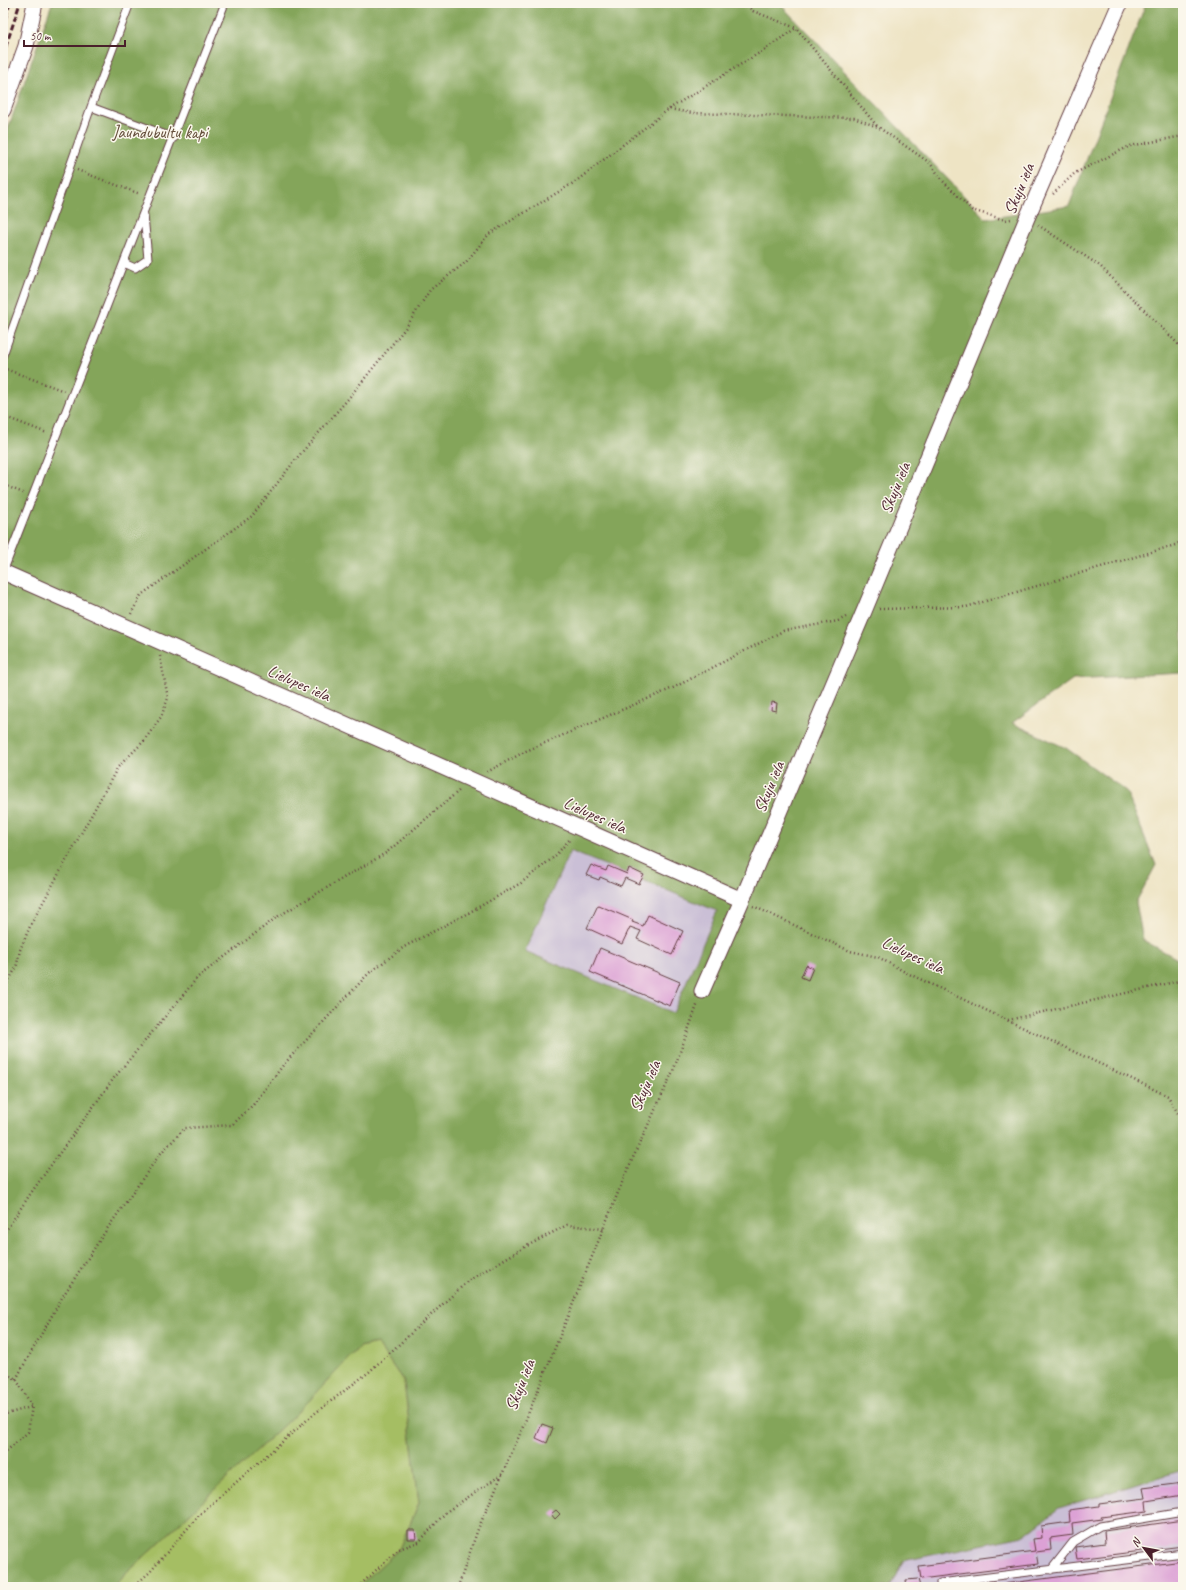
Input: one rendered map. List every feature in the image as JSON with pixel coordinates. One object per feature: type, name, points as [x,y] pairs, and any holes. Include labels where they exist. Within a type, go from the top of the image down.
[{"type":"street","points":[[3,110],[26,46],[35,3]]},
{"type":"street","name":"Skuju iela","points":[[702,991],[868,602],[1027,218],[1120,3]]},
{"type":"street","name":"Lielupes iela","points":[[3,572],[742,900]]},
{"type":"lane","points":[[3,355],[90,107],[130,3]]},
{"type":"lane","points":[[3,572],[149,198],[174,138],[225,3]]},
{"type":"lane","points":[[90,107],[174,138]]},
{"type":"lane","points":[[124,263],[135,268],[148,259],[144,213]]},
{"type":"lane","points":[[1052,1570],[1073,1542],[1100,1526],[1183,1512]]},
{"type":"lane","points":[[941,1587],[940,1583],[1052,1570],[1183,1552]]},
{"type":"path","points":[[744,3],[753,11],[796,28],[878,127]]},
{"type":"path","points":[[124,626],[141,595],[252,516],[296,458],[348,399],[406,326],[430,290],[466,262],[489,234],[575,182],[669,109],[764,50],[796,28]]},
{"type":"path","points":[[669,109],[692,113],[854,118],[878,127],[930,163],[942,180],[972,210],[1005,220],[1027,218],[1100,266],[1183,349]]},
{"type":"path","points":[[1048,198],[1075,173],[1130,146],[1183,136]]},
{"type":"path","points":[[69,167],[149,198]]},
{"type":"path","points":[[3,368],[73,394]]},
{"type":"path","points":[[3,416],[57,436]]},
{"type":"path","points":[[4,485],[33,497]]},
{"type":"path","points":[[3,990],[16,968],[20,950],[31,924],[118,767],[144,741],[161,717],[168,698],[156,640]]},
{"type":"path","points":[[16,1379],[64,1296],[107,1229],[160,1154],[185,1128],[232,1125],[253,1105],[284,1064],[369,973],[404,947],[521,883],[554,858],[580,829]]},
{"type":"path","name":"Lielupes iela","points":[[742,900],[850,951],[878,957],[905,972],[1168,1096],[1183,1122]]},
{"type":"path","points":[[1007,1020],[1183,980]]},
{"type":"path","name":"Skuju iela","points":[[458,1587],[478,1529],[504,1472],[626,1173],[673,1071],[702,991]]},
{"type":"path","points":[[133,1587],[150,1572],[200,1514],[314,1414],[369,1372],[469,1280],[525,1247],[567,1225],[604,1229]]},
{"type":"path","points":[[3,1372],[16,1379],[32,1406],[28,1432],[3,1454]]},
{"type":"path","points":[[3,1415],[32,1406]]},
{"type":"path","points":[[358,1587],[399,1549],[419,1542],[446,1512],[504,1472]]},
{"type":"shaded area","points":[[570,850],[627,874],[629,868],[644,875],[642,880],[717,911],[673,1013],[525,951]]},
{"type":"shaded area","points":[[1183,1470],[1183,1587],[890,1587],[902,1561],[1023,1536],[1059,1508]]},
{"type":"green space","name":"Jaundubultu kapi","points":[[52,3],[779,3],[986,219],[1069,206],[1146,3],[1183,3],[1183,673],[1073,679],[1012,723],[1066,748],[1126,791],[1156,865],[1136,902],[1143,940],[1183,962],[1183,1470],[1059,1508],[1023,1536],[903,1561],[890,1587],[358,1587],[399,1549],[419,1503],[404,1382],[377,1343],[359,1347],[307,1403],[112,1587],[3,1587],[3,143]],"holes":[[[570,851],[627,874],[629,869],[643,875],[642,880],[717,911],[673,1013],[525,951]]]},
{"type":"green space","points":[[377,1343],[404,1382],[419,1503],[399,1549],[358,1587],[112,1587],[307,1403],[359,1347]]},
{"type":"building","points":[[772,702],[777,703],[776,711],[771,710]]},
{"type":"building","points":[[591,865],[606,871],[608,866],[627,874],[629,868],[644,875],[639,884],[625,878],[621,886],[600,877],[599,880],[586,875]]},
{"type":"building","points":[[598,905],[633,920],[632,922],[643,926],[648,915],[683,931],[672,955],[637,939],[641,931],[630,927],[622,944],[587,928]]},
{"type":"building","points":[[600,948],[680,982],[670,1006],[590,972]]},
{"type":"building","points":[[806,965],[813,968],[808,980],[801,977]]},
{"type":"building","points":[[542,1424],[553,1428],[547,1443],[536,1438]]},
{"type":"building","points":[[1183,1483],[1183,1495],[1146,1501],[1147,1511],[1101,1517],[1102,1519],[1072,1523],[1073,1535],[1050,1538],[1051,1550],[1036,1552],[1038,1564],[921,1579],[919,1566],[1035,1551],[1033,1539],[1042,1538],[1041,1526],[1070,1522],[1069,1510],[1099,1506],[1099,1504],[1145,1498],[1143,1488]]},
{"type":"building","points":[[556,1510],[560,1514],[555,1519],[551,1514]]},
{"type":"building","points":[[1183,1520],[1183,1546],[1077,1559],[1075,1547],[1105,1543],[1104,1531]]},
{"type":"building","points":[[408,1530],[415,1530],[416,1539],[408,1539]]},
{"type":"building","points":[[1183,1561],[1183,1586],[987,1587],[987,1586]]},
{"type":"building","points":[[918,1579],[920,1587],[907,1587],[906,1580]]},
{"type":"railway","points":[[3,26],[10,3]]},
{"type":"railway","points":[[3,55],[20,3]]}]
